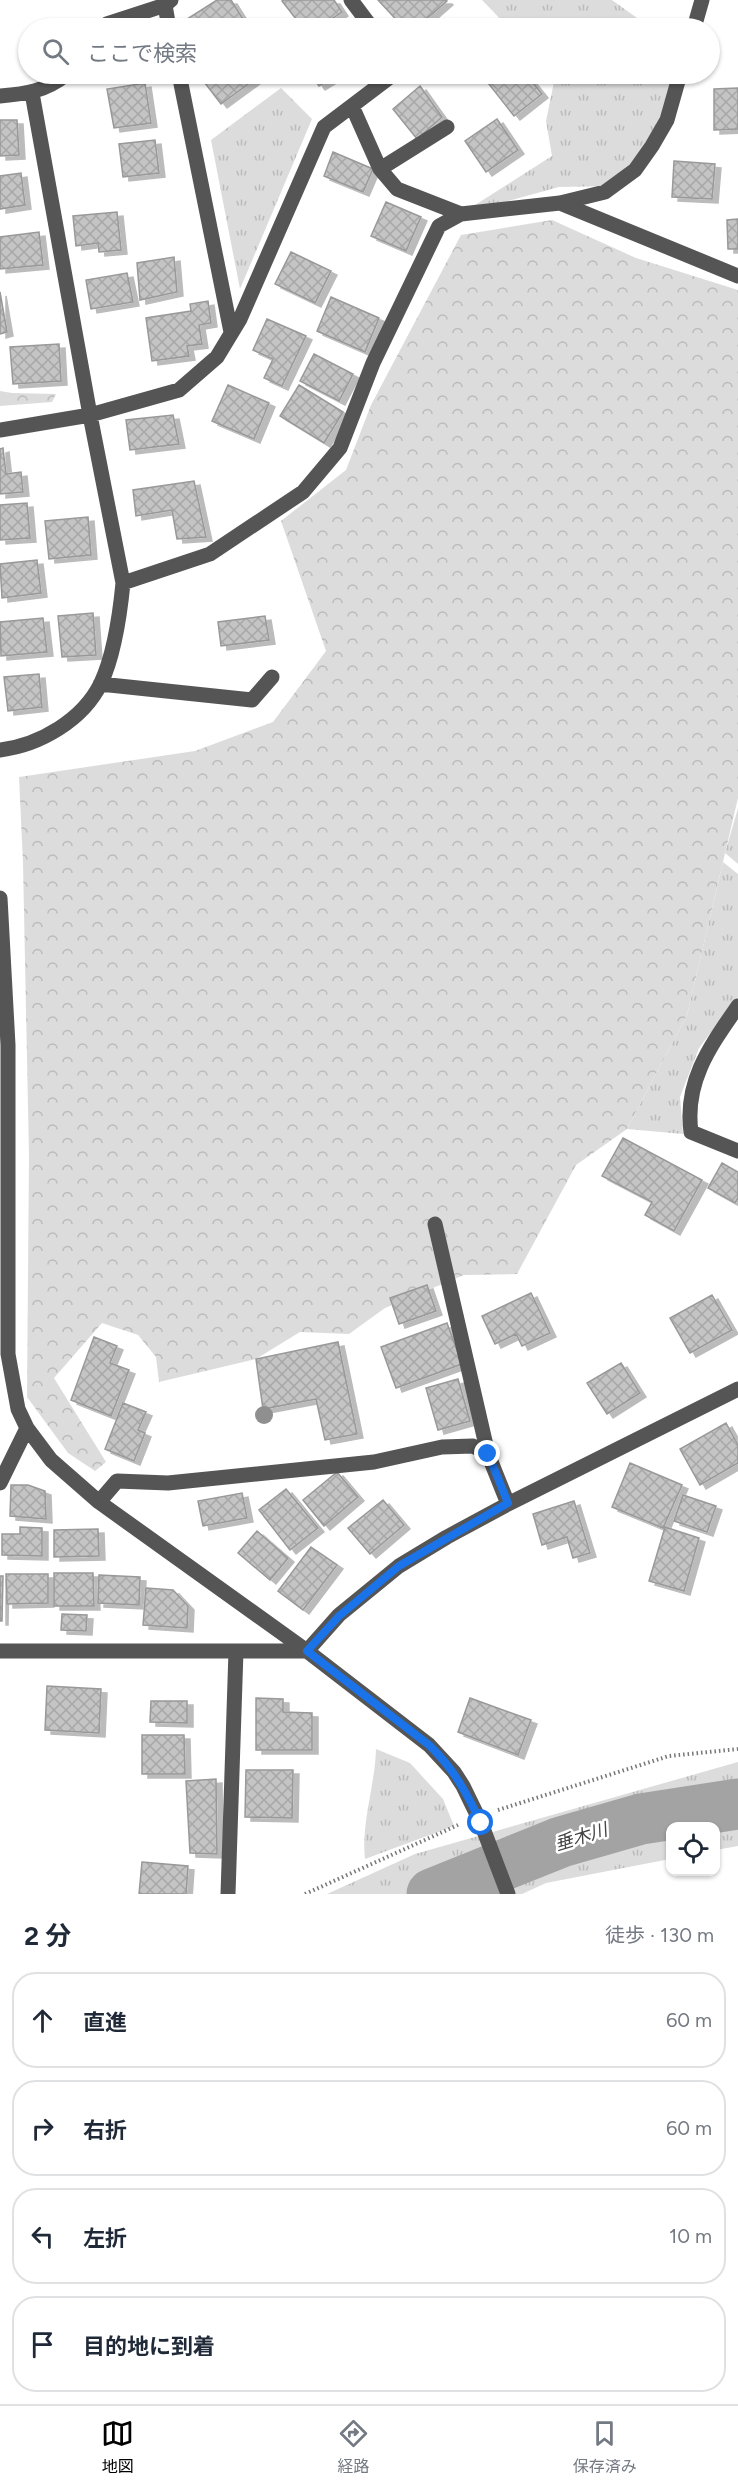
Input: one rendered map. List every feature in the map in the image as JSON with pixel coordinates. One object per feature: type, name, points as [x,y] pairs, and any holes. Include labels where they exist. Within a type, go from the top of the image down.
[{"type":"street","points":[[351,0],[364,18]]},
{"type":"street","points":[[697,18],[702,0]]},
{"type":"street","points":[[124,18],[168,2],[169,18]]},
{"type":"street","points":[[0,96],[32,93],[54,84]]},
{"type":"street","points":[[181,84],[231,332]]},
{"type":"street","points":[[0,430],[90,415],[179,390],[217,357],[244,308],[324,127],[381,84]]},
{"type":"street","points":[[123,583],[210,554],[303,492],[340,448],[373,363],[439,226],[461,214],[560,203],[605,192],[635,170],[652,146],[666,120],[677,84]]},
{"type":"street","points":[[0,750],[15,748],[55,732],[87,704],[100,684],[120,608],[123,583],[32,93]]},
{"type":"street","points":[[352,106],[380,168],[397,189],[461,214]]},
{"type":"street","points":[[380,168],[447,127]]},
{"type":"street","points":[[560,203],[738,276]]},
{"type":"street","points":[[100,684],[252,700],[272,677]]},
{"type":"street","points":[[0,898],[8,1045],[8,1354],[18,1409],[27,1428],[51,1460],[99,1502],[307,1651],[435,1751],[454,1772],[480,1820],[508,1894]]},
{"type":"street","points":[[738,1006],[718,1035],[695,1076],[689,1114],[691,1132],[738,1151]]},
{"type":"street","points":[[435,1224],[488,1454],[508,1503]]},
{"type":"street","points":[[0,1651],[307,1651],[339,1616],[399,1566],[508,1503],[738,1389]]},
{"type":"street","points":[[0,1482],[27,1428]]},
{"type":"street","points":[[99,1502],[117,1481],[168,1483],[362,1463],[442,1448],[473,1446],[488,1454]]},
{"type":"street","points":[[228,1894],[236,1651]]},
{"type":"path","points":[[305,1894],[480,1820],[669,1756],[738,1749]]},
{"type":"green space","points":[[482,0],[612,0],[637,18],[499,18]]},
{"type":"green space","points":[[554,84],[676,84],[659,134],[613,186],[559,187],[461,214],[552,156],[546,121]]},
{"type":"green space","points":[[281,88],[312,119],[240,289],[211,140]]},
{"type":"green space","points":[[552,220],[636,258],[738,290],[738,798],[687,1015],[627,1129],[576,1165],[517,1274],[464,1275],[385,1308],[349,1334],[300,1332],[256,1359],[159,1382],[156,1357],[138,1335],[102,1323],[54,1378],[106,1462],[95,1471],[68,1453],[27,1397],[29,1155],[19,777],[195,751],[273,722],[326,651],[281,521],[346,470],[371,405],[461,235]]},
{"type":"green space","points":[[0,391],[56,394],[52,402],[0,406]]},
{"type":"green space","points":[[738,808],[738,864],[725,853]]},
{"type":"green space","points":[[723,862],[738,874],[738,997],[699,1048],[680,1097],[683,1134],[627,1129],[687,1015]]},
{"type":"green space","points":[[376,1749],[410,1763],[443,1799],[454,1826],[365,1859],[366,1818]]},
{"type":"green space","points":[[738,1762],[738,1846],[720,1849],[720,1822],[666,1822],[666,1860],[546,1883],[522,1894],[327,1894],[415,1854]]},
{"type":"building","points":[[217,0],[231,0],[242,18],[189,18]]},
{"type":"building","points":[[334,0],[342,12],[333,18],[295,18],[282,1]]},
{"type":"building","points":[[378,0],[447,1],[427,18],[395,18]]},
{"type":"building","points":[[145,84],[151,123],[114,128],[107,89]]},
{"type":"building","points":[[206,84],[248,84],[221,104]]},
{"type":"building","points":[[489,84],[534,84],[542,94],[514,116]]},
{"type":"building","points":[[420,86],[442,117],[417,139],[393,109]]},
{"type":"building","points":[[738,88],[738,129],[714,130],[714,89]]},
{"type":"building","points":[[497,119],[518,150],[486,172],[465,141]]},
{"type":"building","points":[[0,120],[17,120],[19,155],[0,156]]},
{"type":"building","points":[[155,140],[159,173],[123,177],[119,144]]},
{"type":"building","points":[[333,152],[373,169],[363,192],[324,176]]},
{"type":"building","points":[[674,161],[715,164],[712,199],[672,197]]},
{"type":"building","points":[[21,173],[25,205],[0,209],[0,176]]},
{"type":"building","points":[[386,202],[421,217],[406,251],[371,236]]},
{"type":"building","points":[[117,212],[121,250],[99,252],[98,243],[76,246],[73,216]]},
{"type":"building","points":[[738,219],[738,249],[728,249],[727,220]]},
{"type":"building","points":[[39,232],[43,265],[0,269],[0,237]]},
{"type":"building","points":[[291,252],[331,271],[315,303],[275,284]]},
{"type":"building","points":[[174,257],[177,292],[140,300],[137,263]]},
{"type":"building","points":[[127,273],[133,302],[91,309],[86,280]]},
{"type":"building","points":[[0,292],[7,332],[0,334]]},
{"type":"building","points":[[331,297],[379,318],[365,352],[317,331]]},
{"type":"building","points":[[208,301],[211,323],[199,325],[202,344],[187,346],[189,356],[152,361],[146,318],[191,311],[190,304]]},
{"type":"building","points":[[267,319],[306,336],[282,386],[264,378],[273,359],[253,350]]},
{"type":"building","points":[[59,344],[61,381],[13,384],[10,347]]},
{"type":"building","points":[[314,354],[353,374],[339,401],[300,381]]},
{"type":"building","points":[[228,385],[269,403],[254,439],[212,421]]},
{"type":"building","points":[[299,385],[343,412],[324,443],[280,416]]},
{"type":"building","points":[[173,415],[179,444],[130,450],[126,420]]},
{"type":"building","points":[[3,448],[6,474],[21,472],[23,492],[0,494],[0,449]]},
{"type":"building","points":[[194,481],[206,537],[177,539],[172,510],[136,516],[133,490]]},
{"type":"building","points":[[27,503],[30,538],[0,540],[0,505]]},
{"type":"building","points":[[88,517],[91,555],[49,559],[45,521]]},
{"type":"building","points":[[37,560],[41,593],[2,598],[0,564]]},
{"type":"building","points":[[93,613],[96,655],[62,657],[58,616]]},
{"type":"building","points":[[265,616],[269,640],[221,646],[218,622]]},
{"type":"building","points":[[43,618],[47,652],[1,656],[0,622]]},
{"type":"building","points":[[39,674],[42,707],[8,711],[4,677]]},
{"type":"building","points":[[623,1138],[702,1180],[674,1231],[645,1215],[652,1202],[602,1176]]},
{"type":"building","points":[[722,1163],[738,1172],[738,1198],[735,1203],[708,1188]]},
{"type":"building","points":[[427,1285],[436,1311],[399,1324],[390,1298]]},
{"type":"building","points":[[531,1293],[550,1333],[522,1346],[516,1334],[495,1344],[482,1316]]},
{"type":"building","points":[[712,1295],[732,1330],[690,1353],[670,1318]]},
{"type":"building","points":[[447,1323],[462,1364],[396,1388],[381,1347]]},
{"type":"building","points":[[94,1337],[117,1346],[110,1363],[129,1370],[111,1416],[71,1400]]},
{"type":"building","points":[[338,1342],[357,1434],[325,1440],[316,1399],[263,1409],[256,1359]]},
{"type":"building","points":[[621,1363],[640,1393],[607,1414],[587,1383]]},
{"type":"building","points":[[458,1379],[470,1421],[438,1430],[426,1388]]},
{"type":"building","points":[[123,1403],[146,1412],[138,1430],[145,1433],[134,1461],[105,1449]]},
{"type":"building","points":[[726,1423],[738,1445],[738,1463],[700,1485],[680,1449]]},
{"type":"building","points":[[630,1463],[682,1485],[663,1528],[612,1507]]},
{"type":"building","points":[[337,1472],[358,1497],[324,1526],[303,1500]]},
{"type":"building","points":[[11,1485],[28,1485],[45,1491],[46,1519],[10,1516]]},
{"type":"building","points":[[286,1489],[318,1528],[290,1550],[259,1510]]},
{"type":"building","points":[[242,1493],[247,1518],[203,1526],[198,1501]]},
{"type":"building","points":[[683,1495],[716,1506],[707,1532],[674,1521]]},
{"type":"building","points":[[383,1500],[404,1525],[370,1554],[348,1528]]},
{"type":"building","points":[[574,1501],[590,1553],[573,1558],[567,1537],[542,1545],[533,1514]]},
{"type":"building","points":[[20,1527],[42,1528],[42,1556],[2,1555],[2,1534],[20,1534]]},
{"type":"building","points":[[665,1527],[699,1538],[684,1591],[649,1581]]},
{"type":"building","points":[[98,1529],[99,1556],[54,1557],[54,1530]]},
{"type":"building","points":[[257,1531],[288,1558],[270,1580],[238,1553]]},
{"type":"building","points":[[311,1547],[337,1565],[303,1610],[278,1591]]},
{"type":"building","points":[[54,1573],[93,1573],[94,1606],[54,1606]]},
{"type":"building","points":[[6,1574],[48,1574],[48,1603],[7,1604]]},
{"type":"building","points":[[99,1575],[140,1577],[139,1605],[98,1603]]},
{"type":"building","points":[[0,1576],[3,1576],[2,1621],[0,1621]]},
{"type":"building","points":[[146,1588],[173,1590],[188,1606],[187,1628],[143,1625]]},
{"type":"building","points":[[62,1614],[87,1615],[86,1631],[61,1630]]},
{"type":"building","points":[[47,1686],[101,1689],[99,1733],[45,1730]]},
{"type":"building","points":[[256,1698],[283,1699],[283,1712],[312,1713],[312,1750],[256,1750]]},
{"type":"building","points":[[470,1698],[531,1720],[518,1755],[458,1732]]},
{"type":"building","points":[[151,1701],[187,1701],[187,1723],[150,1722]]},
{"type":"building","points":[[142,1735],[184,1735],[185,1774],[142,1774]]},
{"type":"building","points":[[246,1770],[293,1770],[292,1818],[245,1817]]},
{"type":"building","points":[[216,1779],[217,1854],[190,1853],[186,1781]]},
{"type":"building","points":[[142,1862],[188,1866],[186,1894],[139,1894]]},
{"type":"waterway","name":"垂木川","points":[[432,1894],[561,1842],[641,1819],[738,1804]]},
{"type":"route","points":[[481,1823],[463,1786],[442,1757],[370,1698],[307,1651],[339,1616],[399,1566],[447,1536],[508,1503],[488,1454]]}]
